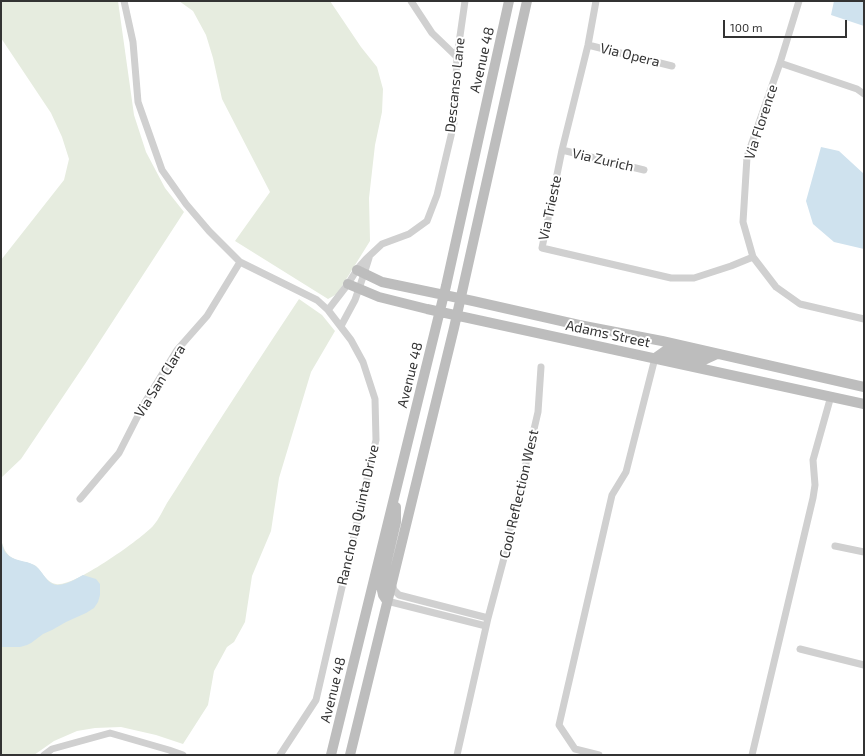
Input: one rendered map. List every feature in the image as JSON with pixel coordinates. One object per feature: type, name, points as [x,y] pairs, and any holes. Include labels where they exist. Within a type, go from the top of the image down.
[{"type":"main road","name":"Avenue 48","points":[[331,755],[440,312],[510,1]]},
{"type":"main road","points":[[350,755],[460,298],[527,1]]},
{"type":"main road","name":"Adams Street","points":[[360,272],[382,282],[579,325],[662,341],[864,387]]},
{"type":"main road","name":"Adams Street","points":[[348,284],[379,297],[440,312],[864,404]]},
{"type":"main road","points":[[656,358],[665,351],[704,360],[717,354]]},
{"type":"main road","points":[[387,601],[383,595],[381,586],[396,522],[395,495]]},
{"type":"street","name":"Rancho la Quinta Drive","points":[[124,1],[134,42],[138,102],[162,170],[186,204],[208,231],[240,262],[317,300],[328,310],[352,340],[363,362],[375,399],[376,440],[316,700],[280,755]]},
{"type":"street","points":[[411,1],[432,33],[457,57]]},
{"type":"street","name":"Descanso Lane","points":[[360,272],[369,255],[382,244],[409,234],[427,221],[437,195],[454,123],[457,57],[465,1]]},
{"type":"street","name":"Via Trieste","points":[[596,1],[588,45],[562,150],[542,248],[670,278],[694,278],[753,257]]},
{"type":"street","name":"Via Florence","points":[[799,1],[780,63],[747,157],[743,222],[753,257],[776,287],[800,304],[864,319]]},
{"type":"street","name":"Via Opera","points":[[588,45],[672,66]]},
{"type":"street","points":[[780,63],[857,89],[864,94]]},
{"type":"street","name":"Via Zurich","points":[[562,150],[644,170]]},
{"type":"street","name":"Via San Clara","points":[[80,499],[119,453],[176,350],[207,316],[240,262]]},
{"type":"street","points":[[328,310],[348,284],[360,272]]},
{"type":"street","points":[[340,326],[355,300],[359,288],[360,272]]},
{"type":"street","points":[[599,755],[575,750],[559,725],[612,495],[626,472],[656,358]]},
{"type":"street","name":"Cool Reflection West","points":[[457,755],[486,626],[506,550],[538,412],[541,367]]},
{"type":"street","points":[[752,755],[813,498],[815,485],[814,460],[831,396]]},
{"type":"street","points":[[835,546],[864,552]]},
{"type":"street","points":[[392,582],[394,590],[399,595],[488,618]]},
{"type":"street","points":[[387,601],[486,626]]},
{"type":"street","points":[[800,649],[864,665]]},
{"type":"street","points":[[44,755],[52,749],[110,733],[183,755]]},
{"type":"shaded area","points":[[1,1],[118,1],[134,115],[146,152],[165,188],[184,212],[21,459],[1,478],[1,260],[64,180],[69,159],[62,137],[51,113],[1,38]]},
{"type":"shaded area","points":[[179,1],[330,1],[361,47],[377,67],[383,89],[382,112],[375,145],[369,198],[370,241],[337,294],[328,299],[235,241],[270,192],[222,99],[213,58],[206,35],[193,11]]},
{"type":"shaded area","points":[[299,299],[322,315],[335,331],[311,372],[279,478],[271,531],[252,576],[245,622],[234,642],[227,647],[214,671],[208,705],[183,744],[156,735],[121,727],[95,728],[77,731],[54,741],[34,755],[1,755],[1,539],[8,555],[36,566],[50,582],[56,584],[65,583],[91,571],[135,541],[153,526],[210,435]]},
{"type":"water","points":[[834,1],[864,1],[864,26],[831,15]]},
{"type":"water","points":[[821,147],[839,151],[864,174],[864,249],[834,242],[813,224],[806,201]]},
{"type":"water","points":[[1,539],[4,550],[9,556],[34,565],[40,570],[47,580],[53,584],[57,585],[71,582],[83,575],[96,579],[100,584],[100,595],[94,608],[43,634],[27,645],[20,647],[1,647]]}]
